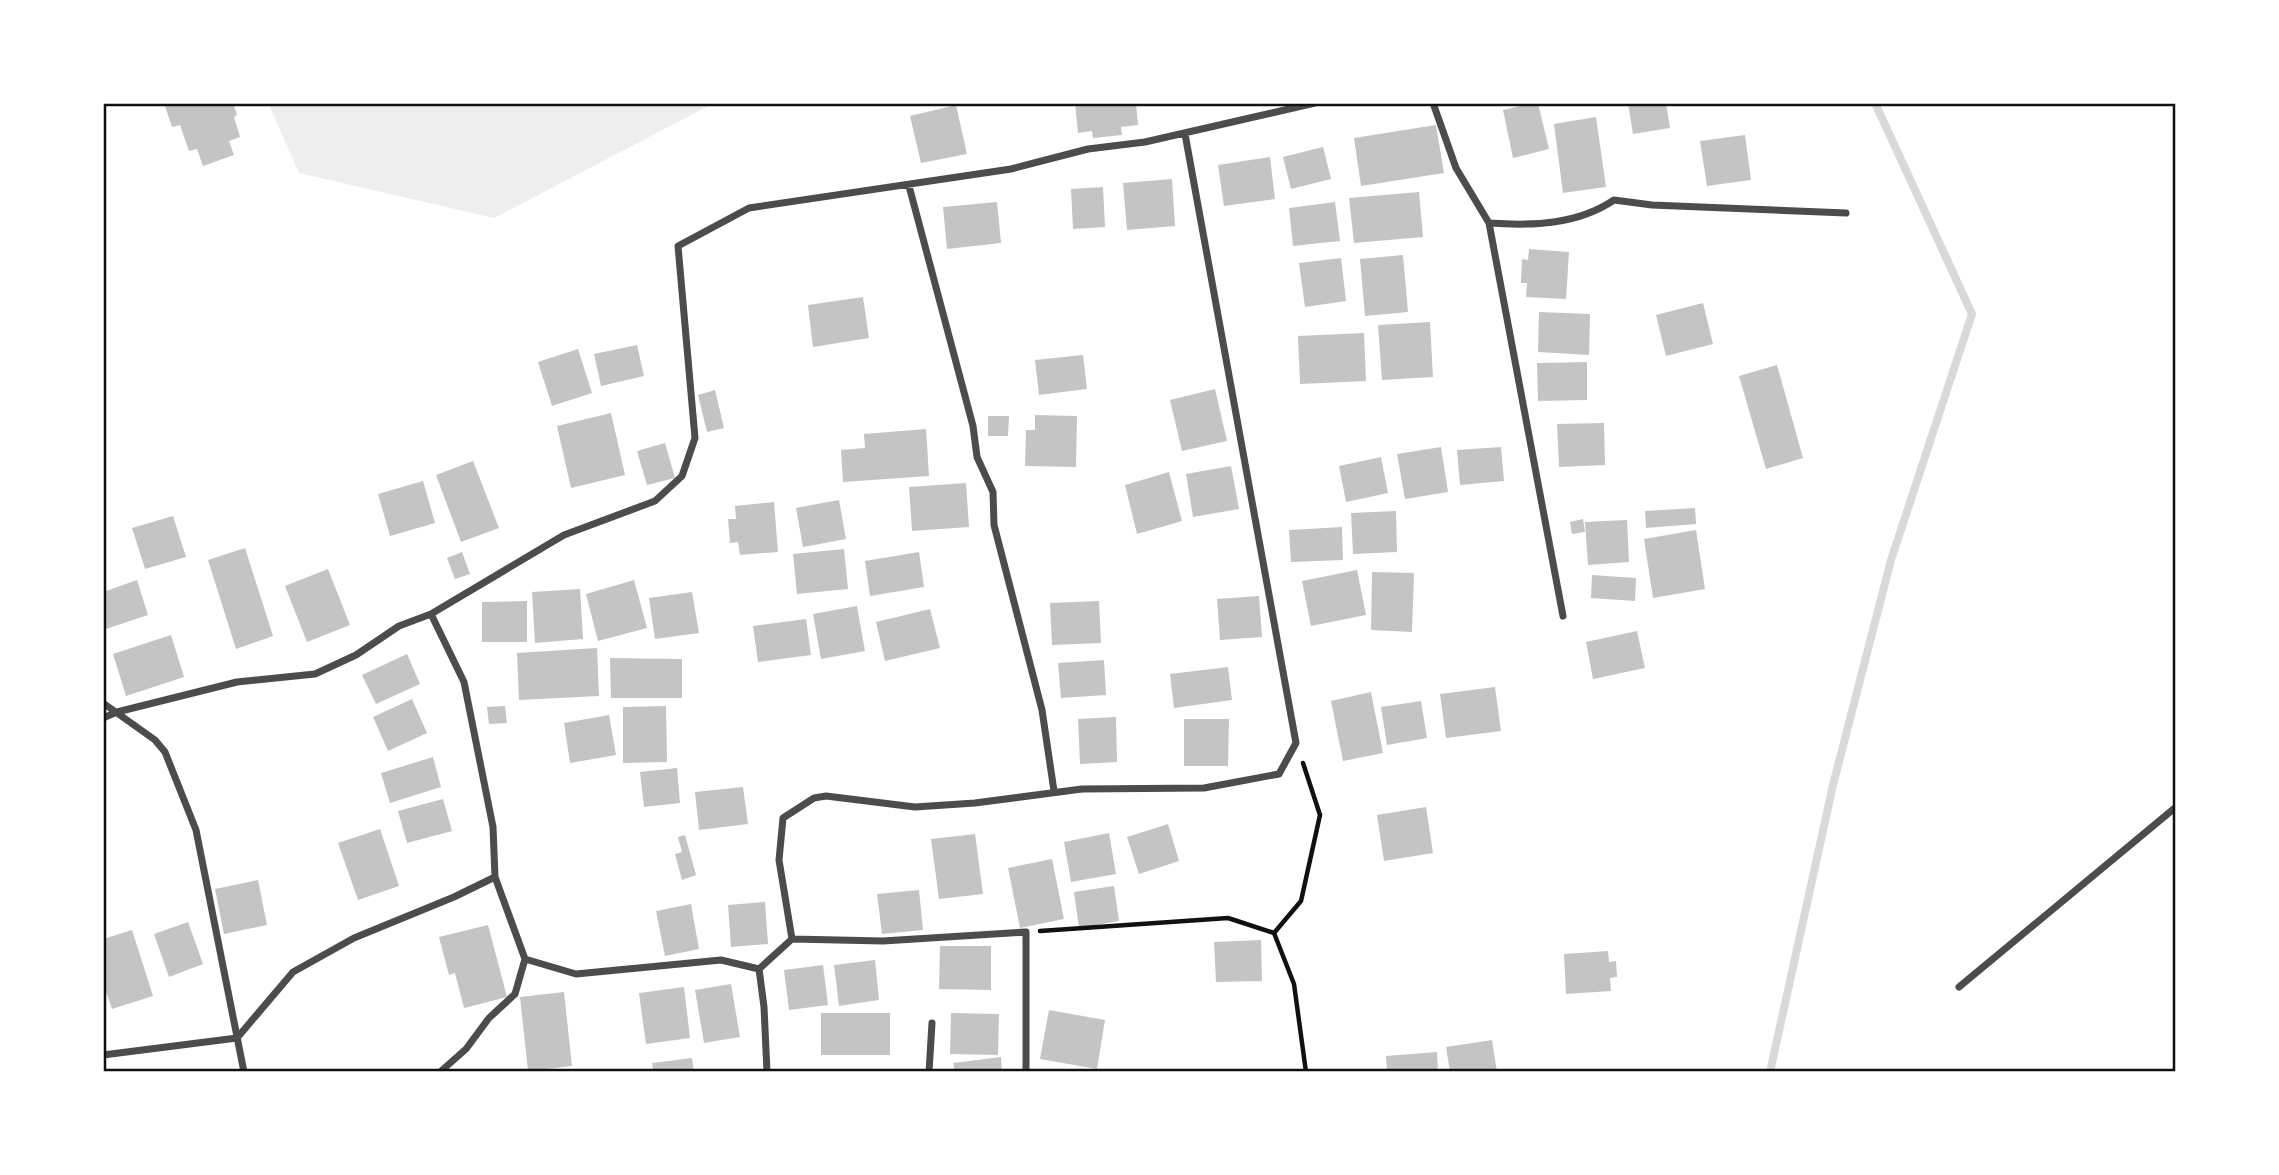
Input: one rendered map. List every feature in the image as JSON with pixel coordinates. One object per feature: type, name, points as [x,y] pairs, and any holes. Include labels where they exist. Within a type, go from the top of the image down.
[{"type":"street","points":[[103,718],[117,712],[237,682],[315,674],[356,655],[398,626],[431,614],[564,535],[655,501],[682,476],[695,438],[678,246],[749,208],[1011,169],[1088,149],[1185,134],[1315,103]]},
{"type":"street","points":[[1433,103],[1456,168],[1489,223],[1563,616]]},
{"type":"street","points":[[792,939],[779,860],[783,818],[814,798],[826,796],[915,807],[975,803],[1082,789],[1204,788],[1279,774],[1296,743],[1185,134]]},
{"type":"street","points":[[909,186],[974,426],[977,457],[993,492],[994,525],[1042,710],[1054,791]]},
{"type":"street","points":[[1489,223],[1523,225],[1566,221],[1600,210],[1614,200],[1653,205],[1846,213]]},
{"type":"street","points":[[431,614],[464,682],[493,827],[495,877],[525,959],[515,994],[489,1018],[466,1049],[440,1072]]},
{"type":"street","points":[[103,702],[155,740],[165,752],[196,830],[244,1072]]},
{"type":"street","points":[[1959,986],[2176,807]]},
{"type":"street","points":[[103,1055],[237,1038],[293,972],[354,938],[401,920],[495,877]]},
{"type":"street","points":[[759,969],[792,939],[883,941],[1026,932],[1026,1072]]},
{"type":"street","points":[[525,959],[576,974],[722,960],[759,969]]},
{"type":"street","points":[[759,969],[767,1072]]},
{"type":"street","points":[[929,1072],[932,1023]]},
{"type":"path","points":[[1274,933],[1301,901],[1320,815],[1296,743]]},
{"type":"path","points":[[1026,932],[1228,918],[1274,933]]},
{"type":"path","points":[[1274,933],[1294,984],[1306,1072]]},
{"type":"shaded area","points":[[268,103],[714,103],[494,218],[299,173]]},
{"type":"building","points":[[164,103],[233,103],[240,137],[229,141],[234,155],[203,166],[197,149],[189,151],[180,125],[172,127]]},
{"type":"building","points":[[1075,103],[1136,103],[1138,125],[1121,127],[1122,135],[1093,138],[1092,131],[1078,133]]},
{"type":"building","points":[[1538,103],[1549,149],[1513,158],[1503,110]]},
{"type":"building","points":[[1628,103],[1666,103],[1670,128],[1633,134]]},
{"type":"building","points":[[956,105],[967,154],[921,163],[910,116]]},
{"type":"building","points":[[1596,117],[1606,187],[1563,193],[1554,124]]},
{"type":"building","points":[[1436,125],[1444,173],[1361,186],[1354,138]]},
{"type":"building","points":[[1745,135],[1751,180],[1707,186],[1700,141]]},
{"type":"building","points":[[1323,147],[1331,179],[1291,189],[1283,157]]},
{"type":"building","points":[[1270,157],[1275,199],[1224,206],[1218,165]]},
{"type":"building","points":[[1172,179],[1175,226],[1127,230],[1123,183]]},
{"type":"building","points":[[1103,187],[1105,227],[1073,229],[1071,189]]},
{"type":"building","points":[[1419,192],[1423,237],[1354,243],[1349,198]]},
{"type":"building","points":[[997,202],[1001,243],[947,249],[943,207]]},
{"type":"building","points":[[1335,202],[1340,241],[1293,246],[1289,208]]},
{"type":"building","points":[[1529,249],[1569,252],[1566,299],[1526,297],[1527,283],[1521,283],[1522,259],[1528,260]]},
{"type":"building","points":[[1403,255],[1408,312],[1365,316],[1360,259]]},
{"type":"building","points":[[1341,258],[1346,301],[1305,307],[1299,263]]},
{"type":"building","points":[[863,297],[869,338],[813,347],[808,305]]},
{"type":"building","points":[[1703,303],[1713,344],[1666,356],[1656,315]]},
{"type":"building","points":[[1539,312],[1590,314],[1589,355],[1538,352]]},
{"type":"building","points":[[1430,322],[1433,377],[1382,380],[1378,325]]},
{"type":"building","points":[[1364,333],[1366,381],[1300,384],[1298,336]]},
{"type":"building","points":[[637,345],[644,376],[601,386],[594,354]]},
{"type":"building","points":[[578,349],[592,393],[552,406],[538,362]]},
{"type":"building","points":[[1083,355],[1087,389],[1039,395],[1035,360]]},
{"type":"building","points":[[1587,362],[1587,400],[1538,401],[1537,363]]},
{"type":"building","points":[[1777,365],[1803,458],[1766,469],[1739,376]]},
{"type":"building","points":[[1215,389],[1227,441],[1182,451],[1170,400]]},
{"type":"building","points":[[715,390],[724,428],[707,432],[698,395]]},
{"type":"building","points":[[611,413],[625,475],[571,488],[557,426]]},
{"type":"building","points":[[1035,415],[1077,416],[1076,467],[1025,466],[1026,430],[1035,430]]},
{"type":"building","points":[[988,416],[1009,416],[1008,436],[988,436]]},
{"type":"building","points":[[1604,423],[1605,465],[1559,467],[1557,424]]},
{"type":"building","points":[[926,429],[929,476],[843,482],[841,450],[865,448],[864,434]]},
{"type":"building","points":[[665,443],[675,478],[647,485],[637,451]]},
{"type":"building","points":[[1441,447],[1448,492],[1405,499],[1397,454]]},
{"type":"building","points":[[1501,447],[1504,481],[1460,485],[1457,450]]},
{"type":"building","points":[[1381,457],[1388,493],[1346,502],[1339,466]]},
{"type":"building","points":[[473,461],[499,528],[461,542],[436,475]]},
{"type":"building","points":[[1231,466],[1239,509],[1193,517],[1186,474]]},
{"type":"building","points":[[1169,472],[1182,521],[1137,534],[1125,485]]},
{"type":"building","points":[[423,481],[435,523],[390,536],[378,494]]},
{"type":"building","points":[[966,483],[969,527],[912,531],[909,487]]},
{"type":"building","points":[[839,500],[846,539],[803,547],[796,508]]},
{"type":"building","points":[[774,502],[778,552],[740,555],[738,542],[730,543],[728,519],[736,519],[735,506]]},
{"type":"building","points":[[1695,508],[1696,524],[1646,528],[1645,511]]},
{"type":"building","points":[[1396,511],[1397,552],[1353,554],[1351,513]]},
{"type":"building","points":[[173,516],[186,557],[145,569],[132,528]]},
{"type":"building","points":[[1583,519],[1585,532],[1572,534],[1570,522]]},
{"type":"building","points":[[1627,520],[1629,562],[1588,565],[1585,522]]},
{"type":"building","points":[[1342,527],[1343,560],[1291,562],[1289,530]]},
{"type":"building","points":[[1696,530],[1705,589],[1653,598],[1644,539]]},
{"type":"building","points":[[245,548],[273,636],[236,649],[208,560]]},
{"type":"building","points":[[844,549],[848,589],[797,594],[793,554]]},
{"type":"building","points":[[462,552],[470,574],[455,579],[447,558]]},
{"type":"building","points":[[919,552],[924,587],[870,596],[865,561]]},
{"type":"building","points":[[328,569],[350,625],[307,642],[285,586]]},
{"type":"building","points":[[1357,570],[1366,615],[1311,626],[1302,581]]},
{"type":"building","points":[[1372,572],[1414,573],[1412,632],[1371,630]]},
{"type":"building","points":[[1592,575],[1636,578],[1635,601],[1591,598]]},
{"type":"building","points":[[137,580],[148,615],[103,630],[103,592]]},
{"type":"building","points":[[634,580],[647,628],[598,641],[586,594]]},
{"type":"building","points":[[580,589],[583,639],[535,643],[532,592]]},
{"type":"building","points":[[692,592],[699,633],[655,639],[649,598]]},
{"type":"building","points":[[1259,596],[1262,637],[1220,640],[1217,599]]},
{"type":"building","points":[[527,601],[527,642],[482,642],[482,602]]},
{"type":"building","points":[[1099,601],[1101,643],[1052,645],[1050,603]]},
{"type":"building","points":[[857,606],[865,651],[821,659],[813,614]]},
{"type":"building","points":[[930,609],[940,648],[885,661],[876,622]]},
{"type":"building","points":[[806,619],[811,655],[758,662],[753,626]]},
{"type":"building","points":[[1637,631],[1645,668],[1593,679],[1586,642]]},
{"type":"building","points":[[171,635],[184,677],[126,696],[113,654]]},
{"type":"building","points":[[597,648],[599,696],[519,700],[517,653]]},
{"type":"building","points":[[407,654],[420,684],[376,704],[362,675]]},
{"type":"building","points":[[610,658],[682,659],[682,698],[611,698]]},
{"type":"building","points":[[1104,660],[1106,695],[1061,698],[1058,663]]},
{"type":"building","points":[[1228,667],[1232,700],[1174,708],[1170,674]]},
{"type":"building","points":[[1495,687],[1501,731],[1446,738],[1440,694]]},
{"type":"building","points":[[1371,692],[1383,753],[1343,761],[1331,701]]},
{"type":"building","points":[[412,699],[427,733],[388,751],[373,717]]},
{"type":"building","points":[[1421,701],[1427,738],[1387,745],[1381,707]]},
{"type":"building","points":[[505,706],[507,723],[489,724],[487,707]]},
{"type":"building","points":[[666,706],[667,762],[623,763],[623,707]]},
{"type":"building","points":[[609,715],[616,755],[570,763],[564,723]]},
{"type":"building","points":[[1116,717],[1117,762],[1080,764],[1078,719]]},
{"type":"building","points":[[1184,719],[1229,719],[1228,766],[1184,766]]},
{"type":"building","points":[[433,757],[441,787],[390,803],[381,773]]},
{"type":"building","points":[[677,768],[680,803],[644,807],[640,772]]},
{"type":"building","points":[[743,787],[748,824],[699,830],[695,792]]},
{"type":"building","points":[[443,799],[452,831],[407,843],[398,811]]},
{"type":"building","points":[[1426,807],[1433,853],[1384,861],[1377,815]]},
{"type":"building","points":[[1168,824],[1179,861],[1139,874],[1127,837]]},
{"type":"building","points":[[380,829],[399,886],[358,900],[338,843]]},
{"type":"building","points":[[1109,833],[1116,874],[1071,882],[1064,842]]},
{"type":"building","points":[[975,834],[983,894],[939,899],[931,839]]},
{"type":"building","points":[[685,835],[696,875],[682,880],[675,854],[682,852],[678,837]]},
{"type":"building","points":[[1052,859],[1064,919],[1020,928],[1008,868]]},
{"type":"building","points":[[258,880],[267,925],[224,934],[215,889]]},
{"type":"building","points":[[1114,886],[1119,921],[1079,928],[1074,892]]},
{"type":"building","points":[[919,890],[923,930],[882,934],[877,894]]},
{"type":"building","points":[[765,902],[768,944],[731,947],[728,905]]},
{"type":"building","points":[[691,904],[699,949],[665,956],[656,911]]},
{"type":"building","points":[[188,922],[203,964],[169,977],[154,934]]},
{"type":"building","points":[[488,925],[507,997],[464,1008],[455,973],[449,975],[439,937]]},
{"type":"building","points":[[132,930],[153,996],[112,1009],[103,983],[103,939]]},
{"type":"building","points":[[1261,940],[1262,981],[1216,982],[1214,942]]},
{"type":"building","points":[[940,946],[991,946],[991,990],[939,989]]},
{"type":"building","points":[[1608,951],[1609,962],[1616,961],[1617,977],[1610,978],[1611,991],[1566,994],[1564,954]]},
{"type":"building","points":[[875,960],[879,1000],[839,1006],[834,965]]},
{"type":"building","points":[[823,965],[828,1005],[789,1010],[784,970]]},
{"type":"building","points":[[731,984],[740,1037],[704,1043],[695,990]]},
{"type":"building","points":[[684,987],[690,1038],[646,1044],[639,993]]},
{"type":"building","points":[[564,992],[572,1066],[528,1071],[520,997]]},
{"type":"building","points":[[1049,1010],[1105,1020],[1097,1069],[1040,1059]]},
{"type":"building","points":[[821,1013],[890,1013],[890,1055],[821,1055]]},
{"type":"building","points":[[951,1013],[999,1014],[998,1055],[950,1054]]},
{"type":"building","points":[[1492,1040],[1497,1072],[1450,1072],[1446,1047]]},
{"type":"building","points":[[1437,1052],[1438,1072],[1387,1072],[1386,1056]]},
{"type":"building","points":[[1001,1057],[1002,1072],[955,1072],[953,1063]]},
{"type":"building","points":[[692,1058],[694,1072],[653,1072],[652,1063]]},
{"type":"waterway","points":[[1770,1072],[1833,785],[1891,560],[1972,314],[1875,103]]}]
